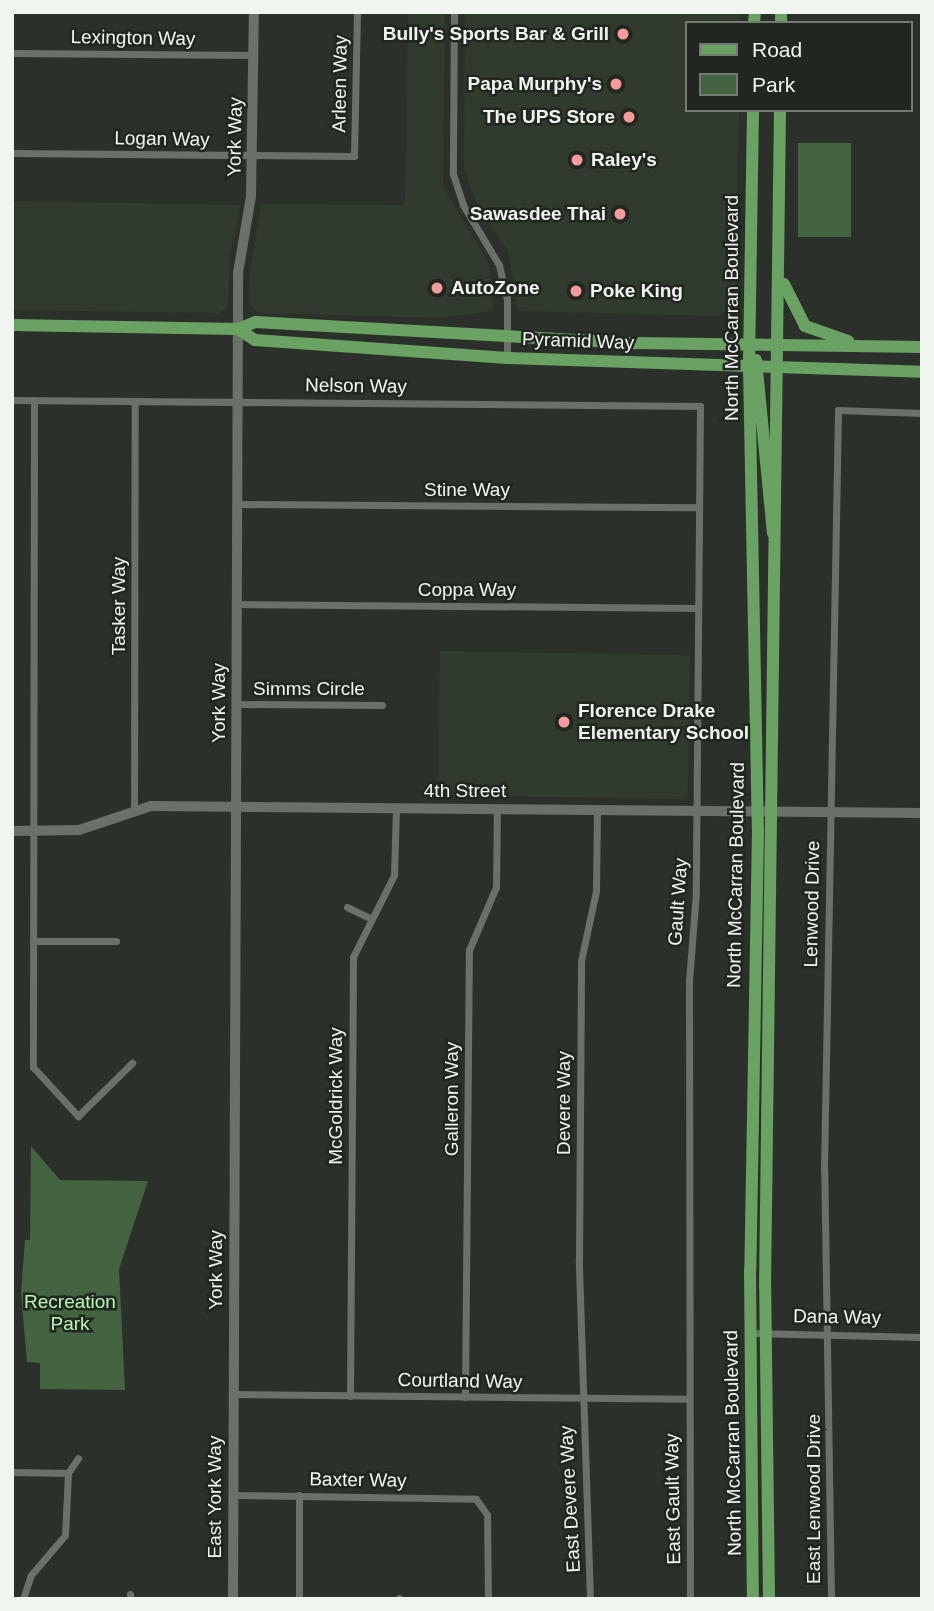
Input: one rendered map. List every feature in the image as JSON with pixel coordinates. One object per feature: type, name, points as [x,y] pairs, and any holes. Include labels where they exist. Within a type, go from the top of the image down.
[{"type":"main road","name":"North McCarran Boulevard","points":[[753,112],[750,347],[754,367],[757,807],[751,1333],[754,1599]]},
{"type":"main road","name":"North McCarran Boulevard","points":[[769,1599],[766,1333],[780,112]]},
{"type":"main road","points":[[779,268],[791,307],[805,326],[865,346]]},
{"type":"main road","name":"Pyramid Way","points":[[12,325],[238,329],[255,322],[507,337],[750,347],[779,343],[922,347]]},
{"type":"main road","name":"Pyramid Way","points":[[238,329],[255,340],[507,358],[922,372]]},
{"type":"main road","points":[[754,367],[768,516],[777,543]]},
{"type":"street","name":"York Way","points":[[232,1394],[238,329],[252,155],[254,12]]},
{"type":"street","name":"Arleen Way","points":[[354,156],[357,12]]},
{"type":"street","points":[[454,12],[453,174],[463,205],[498,262],[507,358]]},
{"type":"street","name":"Lexington Way","points":[[12,53],[254,55]]},
{"type":"street","name":"Logan Way","points":[[12,153],[354,156]]},
{"type":"street","name":"Nelson Way","points":[[12,400],[700,406]]},
{"type":"street","points":[[34,400],[33,941],[36,1072],[78,1116],[132,1063]]},
{"type":"street","name":"Tasker Way","points":[[134,811],[135,401]]},
{"type":"street","name":"Gault Way","points":[[688,1399],[689,980],[697,808],[700,406]]},
{"type":"street","name":"Lenwood Drive","points":[[829,1398],[824,1169],[838,410],[922,413]]},
{"type":"street","name":"Stine Way","points":[[237,504],[698,507]]},
{"type":"street","name":"Coppa Way","points":[[237,604],[698,608]]},
{"type":"street","name":"Simms Circle","points":[[237,704],[382,705]]},
{"type":"street","name":"4th Street","points":[[12,831],[79,830],[134,811],[236,807],[597,810],[773,807],[922,813]]},
{"type":"street","name":"McGoldrick Way","points":[[350,1396],[353,957],[370,918],[394,875],[396,808]]},
{"type":"street","name":"Galleron Way","points":[[465,1397],[469,950],[496,887],[496,809]]},
{"type":"street","name":"Devere Way","points":[[582,1398],[581,961],[596,891],[597,810]]},
{"type":"street","points":[[347,907],[370,918]]},
{"type":"street","points":[[33,941],[116,941]]},
{"type":"street","name":"Dana Way","points":[[751,1333],[828,1332],[922,1337]]},
{"type":"street","name":"Courtland Way","points":[[232,1394],[688,1399]]},
{"type":"street","name":"East York Way","points":[[232,1394],[233,1599]]},
{"type":"street","name":"East Devere Way","points":[[582,1398],[590,1599]]},
{"type":"street","name":"East Lenwood Drive","points":[[829,1398],[831,1599]]},
{"type":"street","name":"East Gault Way","points":[[688,1399],[690,1599]]},
{"type":"street","points":[[23,1599],[31,1575],[65,1535],[68,1473],[78,1458]]},
{"type":"street","points":[[12,1472],[68,1473]]},
{"type":"street","name":"Baxter Way","points":[[232,1495],[468,1497],[482,1504],[488,1599]]},
{"type":"street","points":[[299,1495],[299,1599]]},
{"type":"shaded area","points":[[408,12],[445,12],[443,187],[489,264],[493,311],[441,318],[258,313],[249,304],[250,271],[262,204],[405,205]]},
{"type":"shaded area","points":[[465,12],[741,12],[740,21],[685,21],[685,112],[739,112],[735,298],[719,316],[518,311],[508,251],[478,207],[464,169]]},
{"type":"shaded area","points":[[12,201],[241,205],[230,256],[228,306],[220,313],[12,310]]},
{"type":"shaded area","name":"Florence Drake Elementary School","points":[[440,651],[690,655],[687,799],[437,795]]},
{"type":"green space","points":[[798,143],[851,143],[851,237],[798,237]]},
{"type":"green space","name":"Recreation Park","points":[[31,1146],[60,1180],[148,1181],[119,1269],[125,1390],[40,1389],[40,1363],[27,1362],[21,1293],[25,1240],[30,1240]]},
{"type":"place","name":"Bully's Sports Bar & Grill","points":[[623,34]]},
{"type":"place","name":"Papa Murphy's","points":[[616,84]]},
{"type":"place","name":"The UPS Store","points":[[629,117]]},
{"type":"place","name":"Raley's","points":[[577,160]]},
{"type":"place","name":"Sawasdee Thai","points":[[620,214]]},
{"type":"place","name":"AutoZone","points":[[437,288]]},
{"type":"place","name":"Poke King","points":[[576,291]]},
{"type":"place","name":"Florence Drake Elementary School","points":[[564,722]]}]
